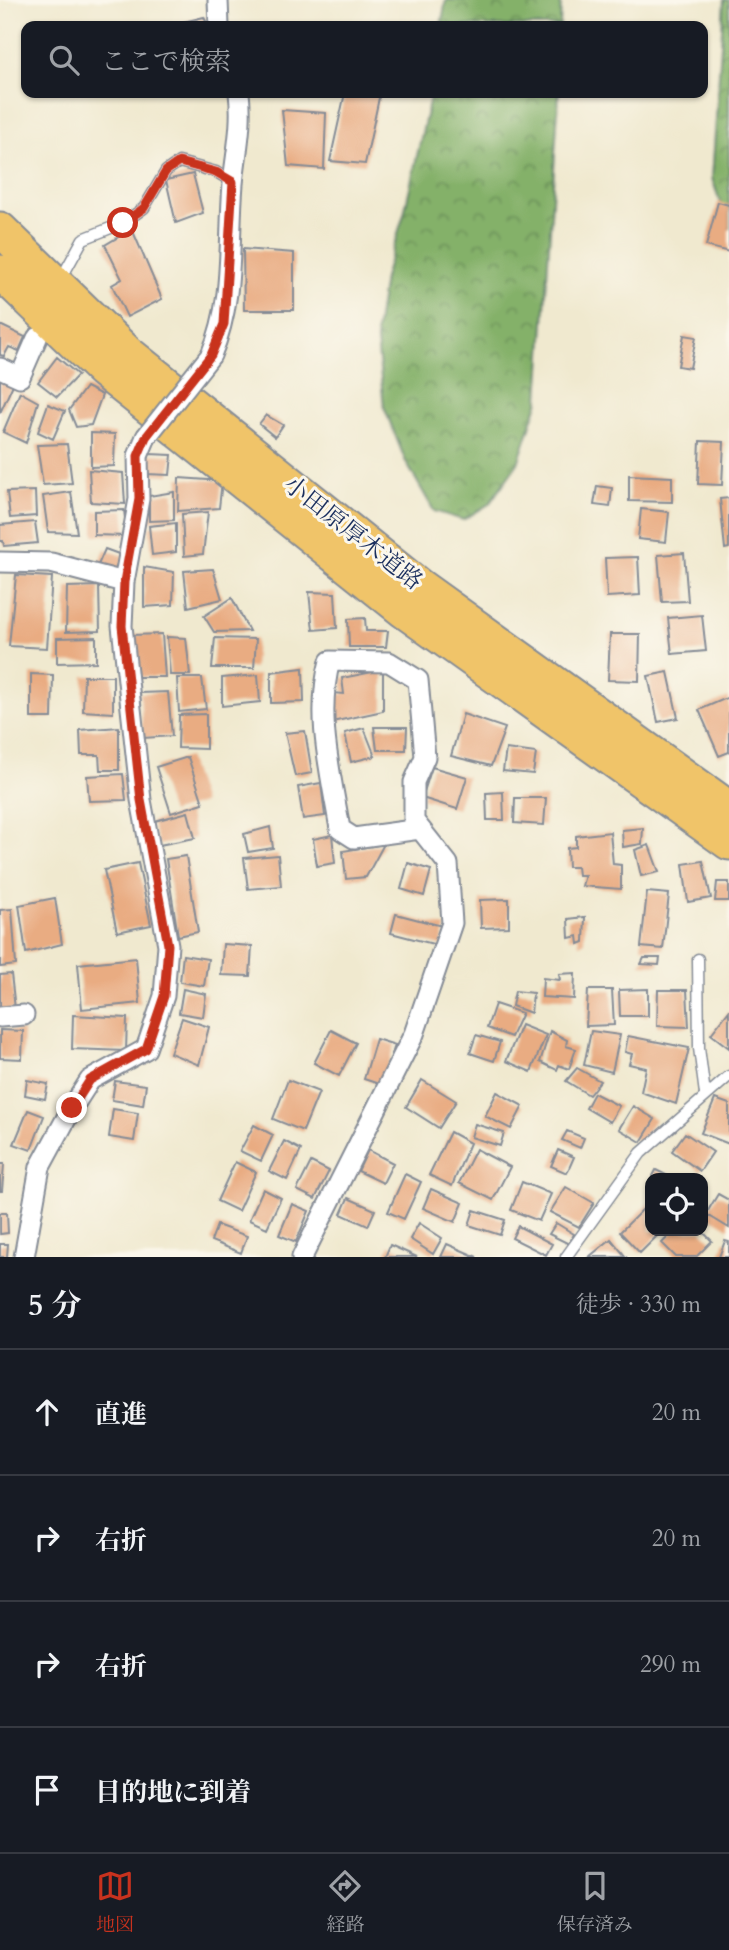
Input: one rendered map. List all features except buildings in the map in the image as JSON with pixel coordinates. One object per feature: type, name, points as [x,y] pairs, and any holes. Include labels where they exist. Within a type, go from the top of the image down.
[{"type":"highway","name":"小田原厚木道路","points":[[0,229],[128,353],[418,585],[729,808]]},
{"type":"highway","name":"小田原厚木道路","points":[[0,272],[102,370],[404,611],[729,843]]},
{"type":"street","points":[[218,0],[219,21]]},
{"type":"street","points":[[24,1257],[40,1167],[90,1080],[146,1049],[164,996],[168,945],[141,800],[122,626],[124,582],[139,499],[138,456],[146,437],[211,355],[224,324],[233,182],[243,122],[240,98]]},
{"type":"street","points":[[0,368],[20,377],[37,338]]},
{"type":"street","points":[[0,562],[51,563],[124,582]]},
{"type":"street","points":[[302,1257],[414,1034],[452,923],[448,864],[414,821],[414,782],[425,757],[418,680],[389,662],[330,661],[323,687],[324,733],[340,829],[354,838],[420,830]]},
{"type":"street","points":[[0,1017],[24,1015]]},
{"type":"lane","points":[[67,268],[83,239],[123,223],[144,208],[166,171],[179,162],[216,172],[233,182]]},
{"type":"lane","points":[[698,959],[699,1048],[705,1094]]},
{"type":"lane","points":[[566,1257],[641,1153],[705,1094],[729,1076]]},
{"type":"green space","points":[[446,0],[561,0],[560,21],[442,21]]},
{"type":"green space","points":[[724,0],[729,0],[729,229],[712,178]]},
{"type":"green space","points":[[430,98],[559,98],[539,400],[518,463],[489,504],[463,520],[434,511],[406,462],[384,407],[376,332],[384,278],[404,214]]},
{"type":"route","points":[[72,1108],[90,1080],[146,1049],[164,996],[168,945],[141,800],[122,626],[124,582],[139,499],[138,456],[146,437],[211,355],[224,324],[233,182],[216,172],[179,162],[166,171],[144,208],[123,223]]}]
